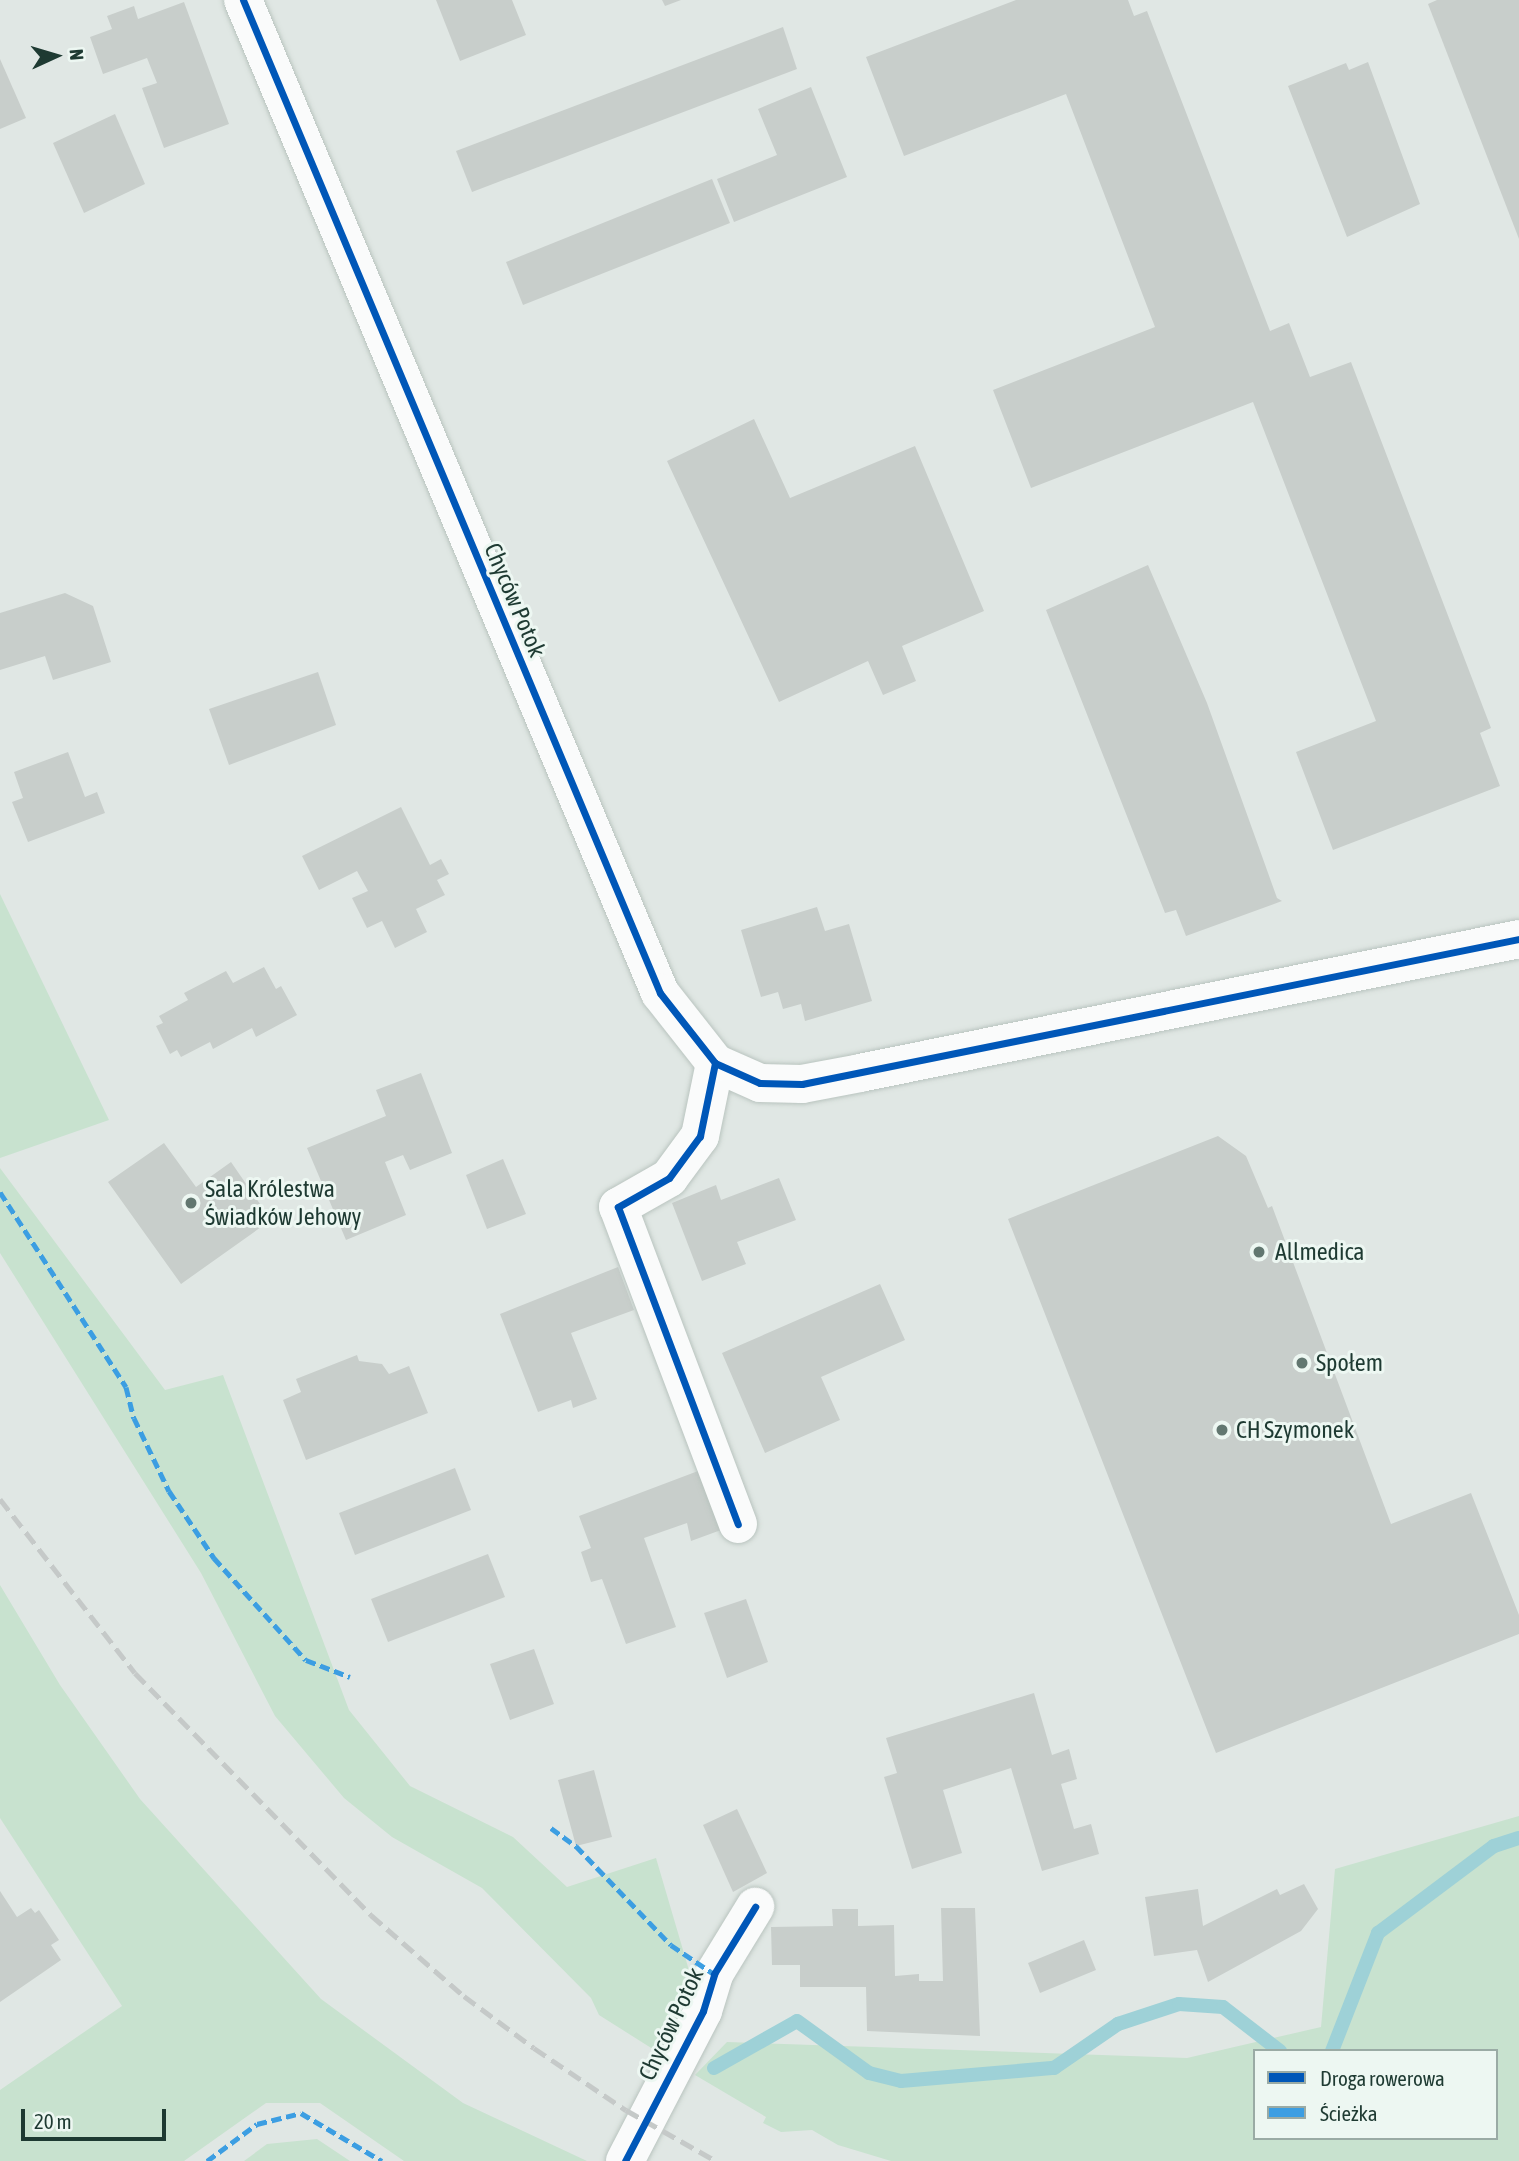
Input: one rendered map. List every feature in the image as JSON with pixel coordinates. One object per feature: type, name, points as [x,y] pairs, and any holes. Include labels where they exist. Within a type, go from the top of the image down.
[{"type":"street","name":"Chyców Potok","points":[[243,0],[660,993],[715,1063],[760,1083],[802,1084],[1519,939]]},
{"type":"street","points":[[715,1063],[700,1136],[669,1178],[618,1207],[738,1524]]},
{"type":"street","name":"Chyców Potok","points":[[625,2161],[703,2011],[714,1974],[755,1906]]},
{"type":"green space","points":[[0,894],[109,1120],[0,1158]]},
{"type":"green space","points":[[0,1168],[165,1390],[223,1375],[349,1710],[410,1786],[513,1837],[567,1887],[656,1858],[698,2001],[667,2058],[599,2015],[591,1998],[482,1888],[392,1837],[344,1798],[275,1716],[201,1573],[0,1253]]},
{"type":"green space","points":[[0,1585],[60,1685],[140,1799],[321,1999],[463,2103],[587,2161],[404,2161],[320,2103],[266,2103],[184,2161],[0,2161],[0,2090],[122,2006],[0,1818]]},
{"type":"green space","points":[[1519,1816],[1519,2161],[891,2161],[838,2145],[812,2130],[781,2132],[763,2123],[766,2117],[695,2075],[727,2042],[1187,2058],[1321,2027],[1335,1869]]},
{"type":"green space","points":[[317,2139],[350,2161],[244,2161],[267,2144]]},
{"type":"building","points":[[436,0],[512,0],[526,35],[460,61]]},
{"type":"building","points":[[662,0],[681,0],[665,6]]},
{"type":"building","points":[[1016,0],[1128,0],[1134,16],[1147,11],[1270,331],[1289,323],[1310,377],[1351,362],[1491,728],[1480,733],[1500,786],[1333,850],[1296,752],[1376,721],[1253,402],[1031,488],[993,390],[1155,327],[1066,94],[904,156],[866,57]]},
{"type":"building","points":[[1437,0],[1519,0],[1519,239],[1428,4]]},
{"type":"building","points":[[184,2],[229,124],[164,148],[142,88],[157,83],[147,58],[103,74],[90,37],[112,29],[107,16],[134,6],[138,19]]},
{"type":"building","points":[[783,27],[797,69],[472,192],[456,151]]},
{"type":"building","points":[[0,59],[26,118],[0,129]]},
{"type":"building","points":[[1368,62],[1420,204],[1347,237],[1288,86],[1346,63],[1349,70]]},
{"type":"building","points":[[811,87],[847,177],[734,222],[717,179],[777,155],[758,109]]},
{"type":"building","points":[[115,114],[145,184],[84,213],[53,143]]},
{"type":"building","points":[[712,179],[730,223],[523,305],[506,262]]},
{"type":"building","points":[[754,419],[790,498],[915,446],[984,611],[902,646],[916,681],[883,695],[868,661],[779,702],[667,461]]},
{"type":"building","points":[[1148,565],[1207,703],[1277,898],[1282,901],[1186,936],[1176,910],[1165,913],[1046,610]]},
{"type":"building","points":[[65,593],[93,606],[111,662],[53,680],[45,656],[0,670],[0,613]]},
{"type":"building","points":[[318,672],[336,725],[229,765],[209,709]]},
{"type":"building","points":[[68,752],[85,797],[97,792],[105,813],[28,842],[12,802],[23,798],[14,772]]},
{"type":"building","points":[[401,807],[430,865],[441,859],[449,874],[437,880],[445,895],[416,909],[427,932],[395,948],[382,921],[367,928],[352,898],[368,891],[357,871],[319,890],[302,856]]},
{"type":"building","points":[[817,907],[825,931],[849,924],[872,1001],[805,1021],[801,1004],[783,1009],[778,992],[761,997],[741,930]]},
{"type":"building","points":[[264,967],[276,989],[281,986],[297,1015],[256,1037],[252,1028],[213,1049],[210,1042],[181,1057],[177,1050],[170,1054],[156,1026],[163,1023],[159,1016],[188,1000],[184,993],[226,971],[233,983]]},
{"type":"building","points":[[421,1073],[452,1153],[410,1170],[403,1155],[385,1162],[406,1215],[346,1240],[307,1148],[386,1116],[376,1090]]},
{"type":"building","name":"CH Szymonek","points":[[1218,1136],[1246,1156],[1268,1208],[1272,1206],[1391,1524],[1471,1493],[1519,1615],[1519,1634],[1216,1753],[1008,1219]]},
{"type":"building","name":"Sala Królestwa Świadków Jehowy","points":[[164,1143],[196,1187],[231,1162],[271,1220],[181,1284],[108,1182]]},
{"type":"building","points":[[503,1159],[526,1214],[487,1229],[466,1175]]},
{"type":"building","points":[[779,1178],[796,1220],[737,1242],[746,1264],[702,1281],[672,1203],[716,1185],[721,1200]]},
{"type":"building","points":[[618,1267],[634,1310],[571,1333],[597,1399],[573,1408],[571,1400],[538,1412],[500,1314]]},
{"type":"building","points":[[880,1284],[905,1340],[821,1377],[840,1420],[765,1453],[722,1353]]},
{"type":"building","points":[[357,1355],[359,1361],[382,1364],[389,1374],[409,1366],[428,1413],[306,1460],[283,1400],[301,1392],[296,1379]]},
{"type":"building","points":[[455,1468],[471,1510],[355,1555],[339,1513]]},
{"type":"building","points":[[706,1468],[721,1530],[691,1541],[687,1523],[644,1538],[676,1627],[626,1644],[602,1579],[591,1582],[581,1552],[591,1548],[579,1516]]},
{"type":"building","points":[[488,1554],[505,1597],[388,1642],[371,1599]]},
{"type":"building","points":[[746,1599],[768,1662],[727,1678],[704,1613]]},
{"type":"building","points":[[534,1649],[554,1704],[510,1720],[490,1664]]},
{"type":"building","points":[[1034,1693],[1052,1755],[1069,1749],[1077,1779],[1061,1784],[1074,1829],[1091,1824],[1099,1854],[1042,1871],[1011,1768],[943,1790],[962,1853],[912,1869],[884,1777],[897,1773],[886,1738]]},
{"type":"building","points":[[594,1770],[612,1837],[576,1846],[558,1780]]},
{"type":"building","points":[[737,1809],[767,1873],[733,1892],[703,1825]]},
{"type":"building","points":[[1304,1884],[1318,1909],[1301,1931],[1208,1982],[1197,1950],[1154,1956],[1145,1897],[1198,1889],[1203,1926],[1277,1889],[1280,1895]]},
{"type":"building","points":[[0,1891],[17,1917],[31,1908],[35,1913],[39,1910],[59,1940],[51,1945],[61,1960],[0,2002]]},
{"type":"building","points":[[941,1908],[975,1908],[980,2036],[867,2031],[866,1987],[800,1987],[800,1965],[772,1965],[771,1927],[833,1926],[832,1909],[858,1909],[858,1926],[894,1925],[895,1976],[919,1974],[919,1981],[943,1981]]},
{"type":"building","points":[[1084,1940],[1096,1970],[1040,1993],[1028,1963]]},
{"type":"waterway","name":"Chyców Potok","points":[[1333,2049],[1378,1933],[1494,1846],[1519,1838]]},
{"type":"waterway","name":"Chyców Potok","points":[[714,2068],[797,2021],[869,2073],[901,2081],[1054,2068],[1118,2024],[1179,2004],[1223,2007],[1277,2049]]},
{"type":"railway","points":[[0,1499],[135,1673],[371,1915],[464,1996],[534,2048],[626,2110],[716,2161]]},
{"type":"marked path","points":[[0,1192],[126,1387],[134,1418],[169,1491],[214,1558],[306,1660],[350,1677]]},
{"type":"marked path","points":[[551,1828],[576,1846],[671,1945],[714,1974]]},
{"type":"marked path","points":[[207,2161],[257,2124],[301,2113],[382,2161]]},
{"type":"cycle path","points":[[243,0],[660,993],[715,1063],[760,1083],[802,1084],[1519,939]]},
{"type":"cycle path","points":[[715,1063],[700,1136],[669,1178],[618,1207],[738,1524]]},
{"type":"cycle path","points":[[625,2161],[703,2011],[714,1974],[755,1907]]},
{"type":"place","name":"Sala Królestwa Świadków Jehowy","points":[[191,1203]]},
{"type":"place","name":"Allmedica","points":[[1259,1252]]},
{"type":"place","name":"Społem","points":[[1302,1363]]},
{"type":"place","name":"CH Szymonek","points":[[1222,1430]]}]
